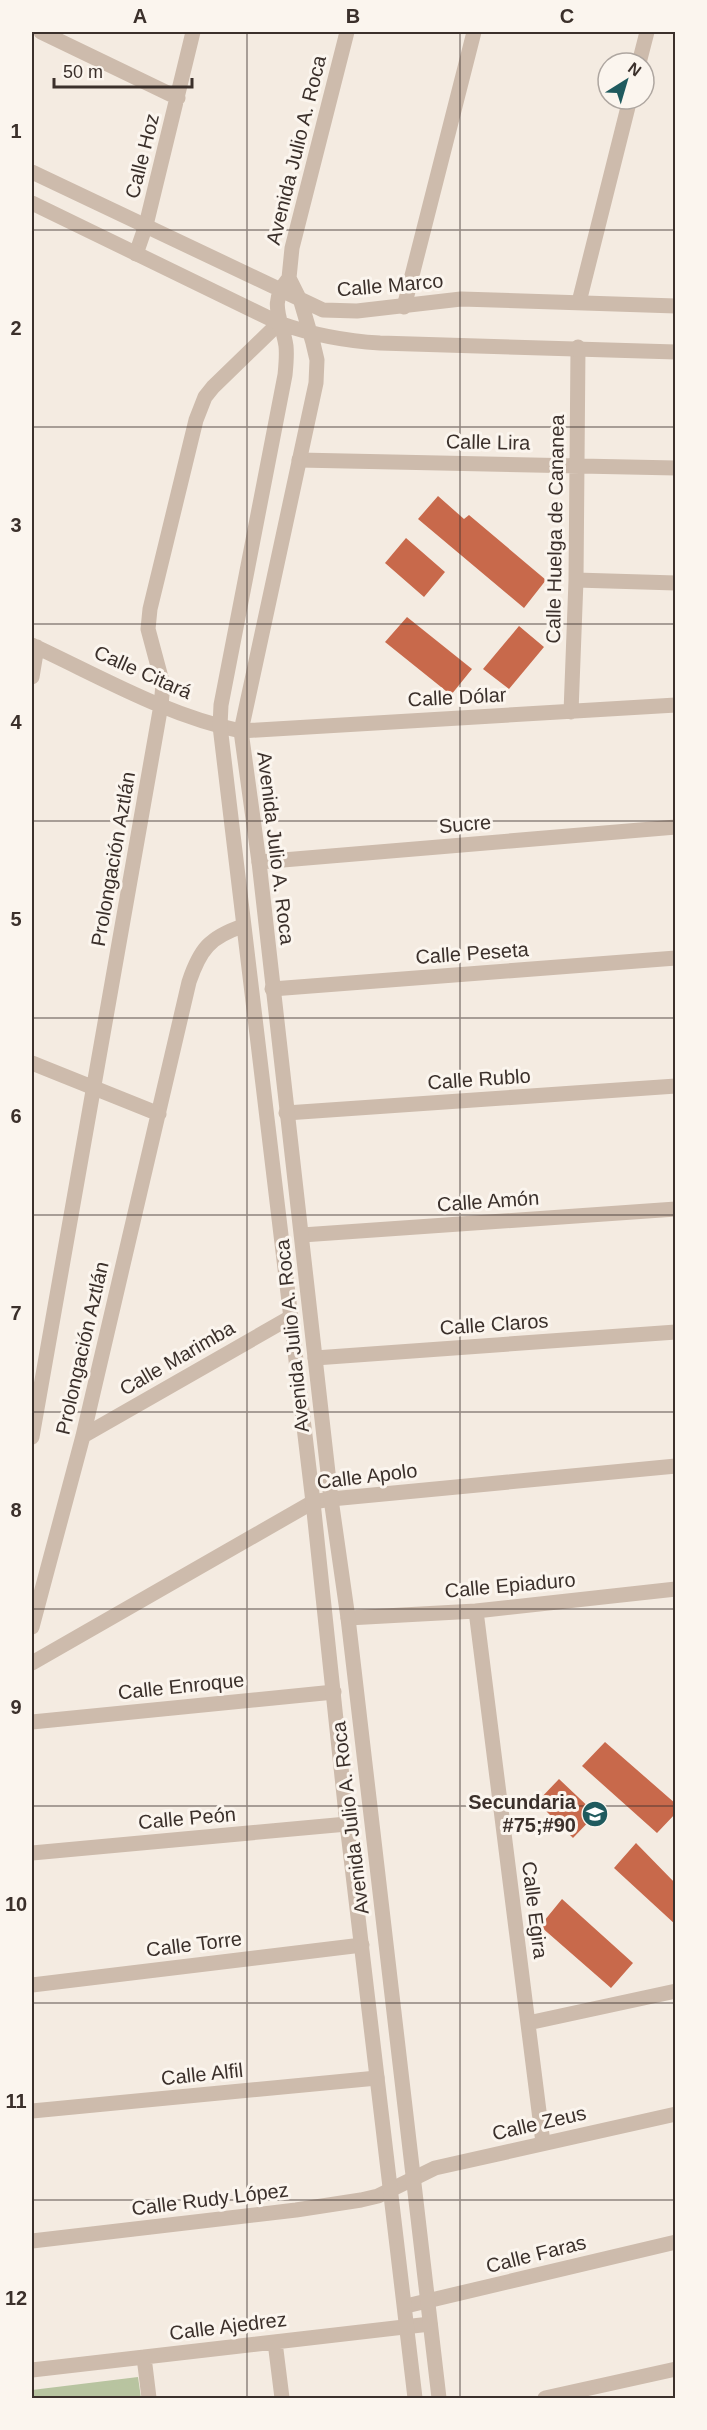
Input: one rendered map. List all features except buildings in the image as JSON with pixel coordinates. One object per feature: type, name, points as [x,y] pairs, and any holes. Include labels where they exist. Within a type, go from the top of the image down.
[{"type":"street","points":[[41,32],[178,98]]},
{"type":"street","name":"Calle Hoz","points":[[136,254],[146,225],[193,32]]},
{"type":"street","name":"Avenida Julio A. Roca","points":[[348,32],[292,248],[289,278],[301,302],[316,353],[317,369],[241,730],[259,862],[331,1499],[348,1618],[439,2398]]},
{"type":"street","points":[[404,307],[474,32]]},
{"type":"street","points":[[642,51],[647,32]]},
{"type":"street","points":[[579,302],[627,111]]},
{"type":"street","name":"Calle Marco","points":[[32,172],[322,310],[404,307],[461,299],[675,306]]},
{"type":"street","points":[[32,203],[279,323],[309,333],[346,341],[369,343],[579,347],[675,352]]},
{"type":"street","points":[[278,291],[289,278]]},
{"type":"street","name":"Avenida Julio A. Roca","points":[[278,291],[279,323],[286,344],[285,375],[223,697],[220,726],[313,1502],[347,1824],[376,2078],[406,2306],[415,2398]]},
{"type":"street","name":"Prolongación Aztlán","points":[[32,1437],[161,705],[163,685],[148,629],[150,609],[196,420],[204,397],[279,323]]},
{"type":"street","name":"Calle Huelga de Cananea","points":[[571,712],[576,580],[579,347]]},
{"type":"street","name":"Calle Lira","points":[[299,460],[675,468]]},
{"type":"street","points":[[576,580],[675,583]]},
{"type":"street","points":[[32,677],[34,646]]},
{"type":"street","name":"Calle Citará","points":[[34,646],[161,705],[220,726],[241,730]]},
{"type":"street","name":"Calle Dólar","points":[[241,730],[675,705]]},
{"type":"street","name":"Sucre","points":[[259,862],[675,827]]},
{"type":"street","name":"Prolongación Aztlán","points":[[32,1627],[83,1436],[194,966],[211,940],[222,933],[243,926]]},
{"type":"street","name":"Calle Peseta","points":[[272,989],[675,958]]},
{"type":"street","points":[[32,1064],[159,1114]]},
{"type":"street","name":"Calle Rublo","points":[[286,1113],[675,1086]]},
{"type":"street","name":"Calle Amón","points":[[302,1235],[675,1209]]},
{"type":"street","name":"Calle Marimba","points":[[83,1436],[291,1317]]},
{"type":"street","name":"Calle Claros","points":[[315,1358],[675,1332]]},
{"type":"street","name":"Calle Apolo","points":[[32,1663],[313,1502],[675,1466]]},
{"type":"street","name":"Calle Epiaduro","points":[[348,1618],[476,1611],[675,1589]]},
{"type":"street","name":"Calle Egira","points":[[476,1611],[543,2143]]},
{"type":"street","name":"Calle Enroque","points":[[32,1722],[334,1692]]},
{"type":"street","name":"Calle Peón","points":[[32,1853],[347,1824]]},
{"type":"street","name":"Calle Torre","points":[[32,1985],[362,1945]]},
{"type":"street","points":[[528,2023],[675,1991]]},
{"type":"street","name":"Calle Alfil","points":[[32,2111],[376,2078]]},
{"type":"street","name":"Calle Zeus","points":[[391,2189],[435,2168],[675,2114]]},
{"type":"street","name":"Calle Rudy López","points":[[32,2241],[296,2211],[361,2200],[391,2189]]},
{"type":"street","name":"Calle Faras","points":[[406,2306],[675,2242]]},
{"type":"street","name":"Calle Ajedrez","points":[[32,2370],[430,2325]]},
{"type":"street","points":[[275,2342],[282,2398]]},
{"type":"street","points":[[144,2357],[150,2398]]},
{"type":"street","points":[[545,2398],[675,2369]]},
{"type":"green space","points":[[138,2377],[141,2398],[32,2398],[32,2390]]},
{"type":"place","name":"Secundaria #75;#90","points":[[595,1814]]}]
